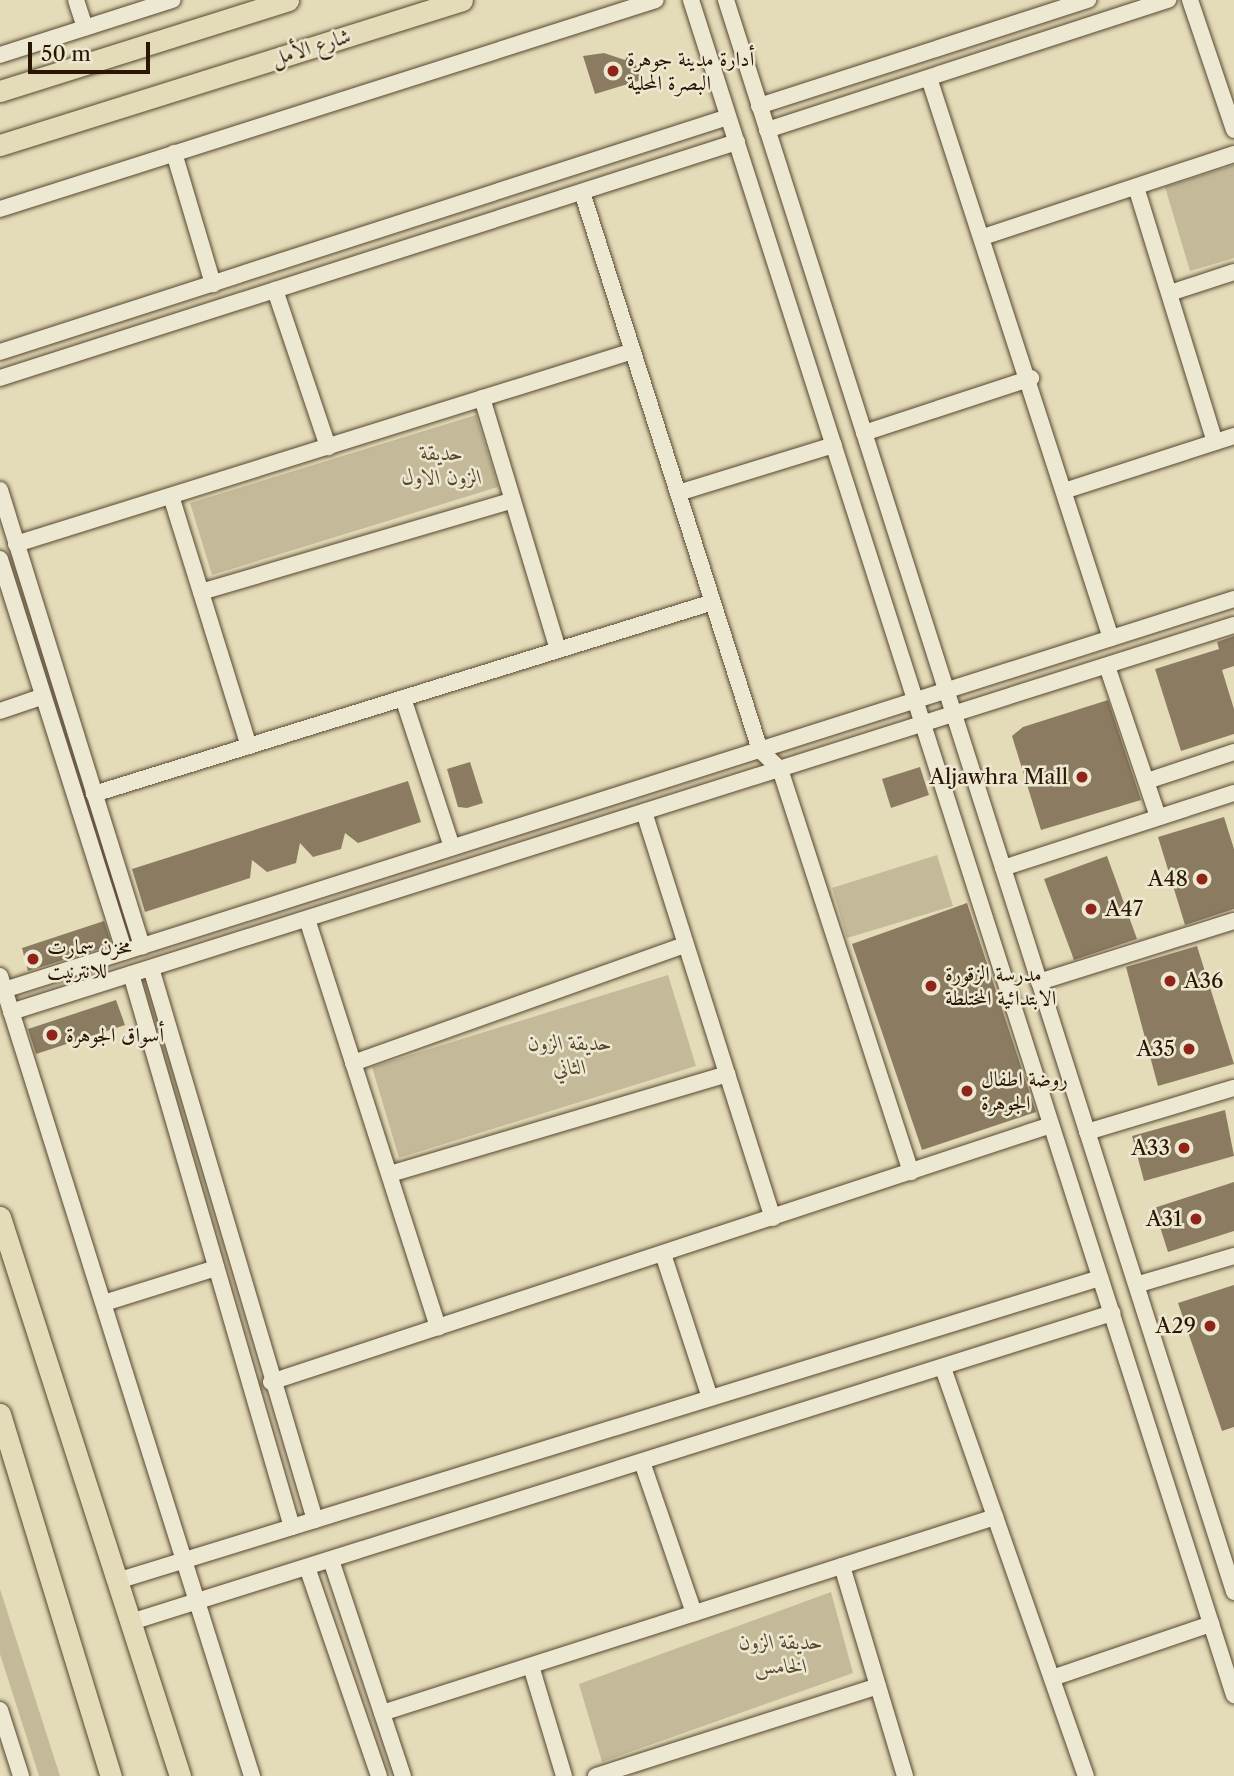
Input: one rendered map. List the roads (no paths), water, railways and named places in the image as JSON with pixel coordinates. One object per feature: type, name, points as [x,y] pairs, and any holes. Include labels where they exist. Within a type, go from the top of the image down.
[{"type":"main road","points":[[0,91],[288,0]]},
{"type":"main road","name":"شارع الأمل","points":[[0,145],[462,0]]},
{"type":"main road","points":[[0,1217],[180,1776]]},
{"type":"main road","points":[[0,1415],[111,1776]]},
{"type":"street","points":[[76,0],[85,28]]},
{"type":"street","points":[[0,55],[172,0]]},
{"type":"street","points":[[0,209],[656,0]]},
{"type":"street","points":[[691,0],[1234,1695]]},
{"type":"street","points":[[726,0],[1234,1592]]},
{"type":"street","points":[[760,106],[1088,0]]},
{"type":"street","points":[[767,130],[1168,0]]},
{"type":"street","points":[[1190,0],[1234,130]]},
{"type":"street","points":[[929,78],[1031,378],[1111,638]]},
{"type":"street","points":[[0,352],[729,117]]},
{"type":"street","points":[[0,377],[737,142]]},
{"type":"street","points":[[174,153],[213,284]]},
{"type":"street","points":[[983,237],[1234,154]]},
{"type":"street","points":[[1136,187],[1214,442]]},
{"type":"street","points":[[582,191],[760,750],[780,769],[911,1172]]},
{"type":"street","points":[[1170,293],[1234,272]]},
{"type":"street","points":[[275,290],[328,447]]},
{"type":"street","points":[[16,544],[633,351]]},
{"type":"street","points":[[864,433],[1031,378]]},
{"type":"street","points":[[482,398],[558,650]]},
{"type":"street","points":[[1067,490],[1234,436]]},
{"type":"street","points":[[678,494],[834,445]]},
{"type":"street","points":[[0,490],[94,794],[132,949]]},
{"type":"street","points":[[171,495],[249,746]]},
{"type":"street","points":[[201,592],[511,501]]},
{"type":"street","points":[[0,559],[41,697],[140,971],[315,1520]]},
{"type":"street","points":[[252,1776],[2,983],[132,949],[1234,599]]},
{"type":"street","points":[[94,794],[713,602]]},
{"type":"street","points":[[11,1012],[1234,625]]},
{"type":"street","points":[[1107,666],[1158,817]]},
{"type":"street","points":[[0,710],[41,697]]},
{"type":"street","points":[[403,698],[452,848]]},
{"type":"street","points":[[1147,781],[1234,752]]},
{"type":"street","points":[[1003,868],[1234,793]]},
{"type":"street","points":[[644,812],[773,1218]]},
{"type":"street","points":[[307,919],[438,1327]]},
{"type":"street","points":[[1040,982],[1234,921]]},
{"type":"street","points":[[353,1063],[685,944]]},
{"type":"street","points":[[140,971],[216,1268],[292,1527]]},
{"type":"street","points":[[390,1174],[727,1074]]},
{"type":"street","points":[[1087,1132],[1234,1088]]},
{"type":"street","points":[[271,1382],[1051,1125]]},
{"type":"street","points":[[663,1254],[710,1398]]},
{"type":"street","points":[[1139,1284],[1234,1256]]},
{"type":"street","points":[[104,1303],[216,1268]]},
{"type":"street","points":[[117,1581],[1100,1278]]},
{"type":"street","points":[[131,1622],[1112,1313]]},
{"type":"street","points":[[943,1368],[1055,1677],[1086,1776]]},
{"type":"street","points":[[642,1462],[694,1614]]},
{"type":"street","points":[[382,1713],[995,1517]]},
{"type":"street","points":[[331,1560],[403,1776]]},
{"type":"street","points":[[842,1566],[905,1776]]},
{"type":"street","points":[[307,1567],[379,1776]]},
{"type":"street","points":[[1055,1677],[1211,1624]]},
{"type":"street","points":[[531,1666],[564,1776]]},
{"type":"street","points":[[596,1776],[878,1686]]},
{"type":"street","points":[[0,1710],[20,1776]]},
{"type":"place","name":"أدارة مدينة جوهرة البصرة المحلية","points":[[613,71]]},
{"type":"place","name":"Aljawhra Mall","points":[[1082,777]]},
{"type":"place","name":"A48","points":[[1202,879]]},
{"type":"place","name":"A47","points":[[1091,909]]},
{"type":"place","name":"مخزن سمارت للانترنيت","points":[[33,959]]},
{"type":"place","name":"A36","points":[[1170,981]]},
{"type":"place","name":"مدرسة الزقورة الابتدائية المختلطة","points":[[931,986]]},
{"type":"place","name":"أسواق الجوهرة","points":[[52,1035]]},
{"type":"place","name":"A35","points":[[1189,1049]]},
{"type":"place","name":"روضة اطفال الجوهرة","points":[[967,1091]]},
{"type":"place","name":"A33","points":[[1184,1148]]},
{"type":"place","name":"A31","points":[[1196,1219]]},
{"type":"place","name":"A29","points":[[1210,1326]]},
{"type":"park label","name":"حديقة الزون الاول","points":[[442,465]]},
{"type":"park label","name":"حديقة الزون الثاني","points":[[570,1055]]},
{"type":"park label","name":"حديقة الزون الخامس","points":[[781,1654]]}]
